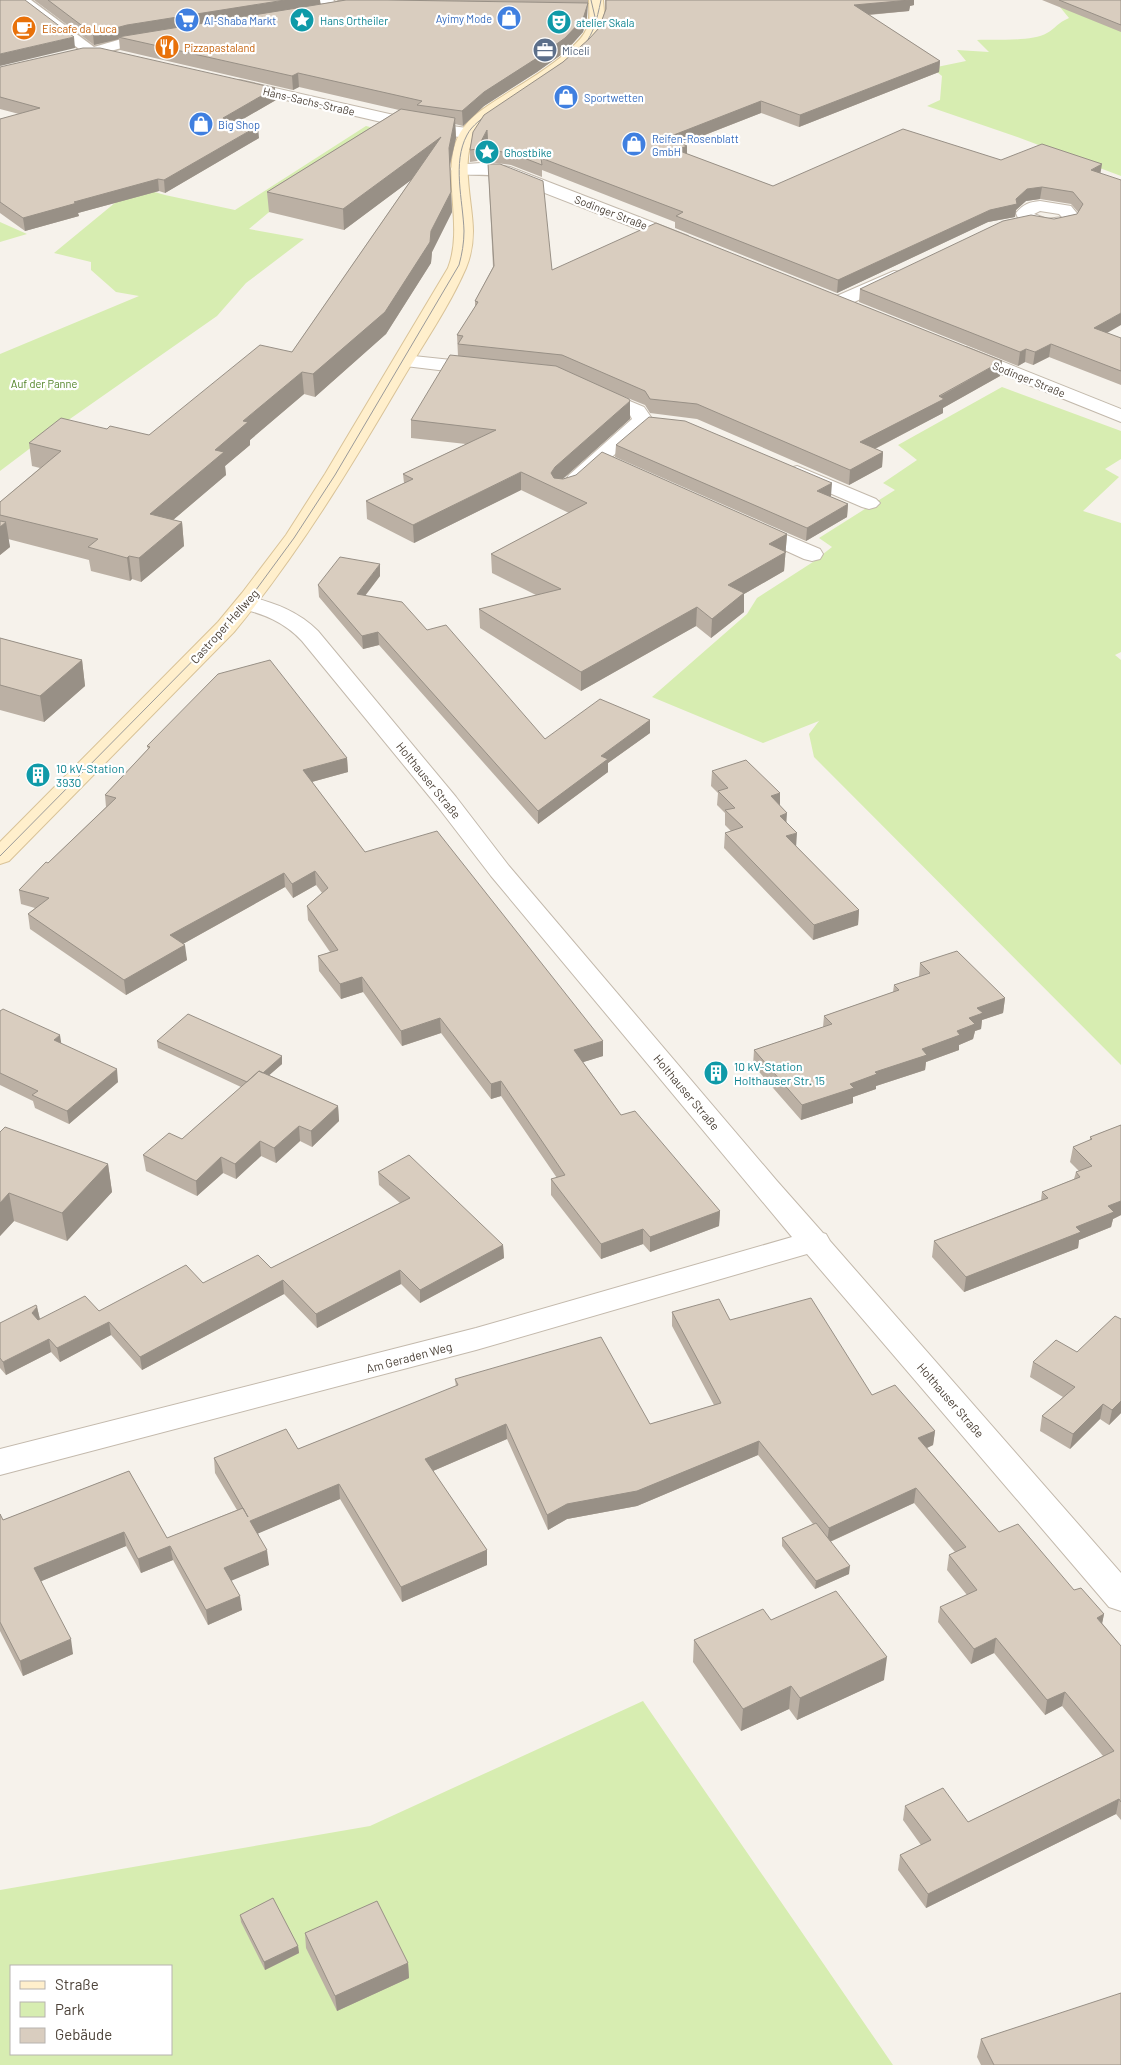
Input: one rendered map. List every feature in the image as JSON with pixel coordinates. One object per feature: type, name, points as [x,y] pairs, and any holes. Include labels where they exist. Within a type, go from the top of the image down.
[{"type":"main road","points":[[467,133],[491,112],[585,44],[595,30],[592,8]]},
{"type":"main road","name":"Castroper Hellweg","points":[[0,856],[215,639],[247,602],[310,515],[404,361],[460,264],[463,243],[464,206],[460,169],[462,143],[467,133]]},
{"type":"street","points":[[22,0],[92,52],[127,58]]},
{"type":"street","points":[[320,6],[343,8]]},
{"type":"street","points":[[76,55],[128,42],[166,36]]},
{"type":"street","name":"Hans-Sachs-Straße","points":[[220,80],[423,127],[467,133]]},
{"type":"street","name":"Sodinger Straße","points":[[460,169],[481,168],[504,171],[700,247]]},
{"type":"street","points":[[1009,225],[1030,220]]},
{"type":"street","points":[[856,310],[830,299],[912,268]]},
{"type":"street","name":"Sodinger Straße","points":[[953,348],[1121,416]]},
{"type":"street","points":[[404,361],[501,371]]},
{"type":"street","points":[[562,491],[607,463],[652,421],[637,411],[577,384]]},
{"type":"street","points":[[779,464],[869,504]]},
{"type":"street","points":[[732,518],[812,554]]},
{"type":"street","name":"Holthauser Straße","points":[[247,602],[270,607],[300,624],[447,802],[500,871],[815,1242],[1121,1596]]},
{"type":"street","name":"Am Geraden Weg","points":[[0,1462],[476,1339],[815,1242]]},
{"type":"green space","points":[[1121,0],[1121,176],[927,106],[940,100],[942,76],[932,68],[966,61],[957,50],[989,52],[977,40],[1023,39],[1047,33],[1069,18],[1055,1]]},
{"type":"green space","name":"Auf der Panne","points":[[366,126],[394,133],[268,213],[249,229],[304,239],[246,283],[217,316],[57,428],[0,471],[0,354],[139,296],[116,292],[91,270],[91,262],[54,253],[116,202],[88,173],[165,195],[235,210]]},
{"type":"green space","points":[[0,222],[27,234],[0,242]]},
{"type":"green space","points":[[1002,387],[1121,431],[1121,459],[1105,469],[1119,477],[1083,511],[1121,523],[1121,652],[1115,655],[1121,660],[1121,1065],[814,757],[809,734],[819,721],[763,743],[652,697],[747,614],[757,598],[813,562],[832,547],[819,538],[895,490],[883,483],[917,460],[898,445]]},
{"type":"green space","points":[[643,1701],[893,2065],[0,2065],[0,1890],[370,1826]]},
{"type":"building","points":[[0,0],[25,0],[74,37],[0,54]]},
{"type":"building","points":[[48,0],[285,0],[127,25],[93,34]]},
{"type":"building","points":[[346,0],[588,3],[583,19],[565,38],[484,92],[462,111],[417,105],[422,101],[298,73],[292,76],[118,37]]},
{"type":"building","points":[[606,0],[910,0],[854,5],[940,61],[800,115],[761,101],[666,138],[687,146],[677,150],[773,186],[903,129],[1001,160],[1042,144],[1102,164],[1091,170],[1121,180],[1121,313],[1094,328],[1121,338],[1121,371],[1051,344],[1035,352],[1026,349],[1020,352],[860,289],[1003,221],[1031,215],[1054,219],[1077,214],[1083,204],[1073,192],[1042,187],[1027,189],[1016,199],[1017,204],[990,210],[838,280],[676,216],[683,212],[541,158],[542,165],[511,153],[488,150],[487,130],[477,149],[470,150],[473,132],[484,115],[563,62],[599,28],[606,9]]},
{"type":"building","points":[[1059,0],[1121,0],[1121,25]]},
{"type":"building","points":[[83,48],[100,48],[275,88],[223,118],[258,126],[164,180],[158,179],[23,218],[0,202],[0,119],[40,108],[0,97],[0,67]]},
{"type":"building","points":[[401,109],[455,118],[449,148],[451,192],[431,231],[430,242],[385,312],[313,374],[302,372],[243,421],[248,422],[215,450],[224,452],[150,514],[182,522],[139,558],[129,556],[127,558],[88,547],[98,539],[0,515],[0,502],[61,451],[29,443],[61,418],[107,429],[110,426],[149,435],[260,345],[292,352],[441,137],[343,209],[267,192]]},
{"type":"building","points":[[488,164],[500,164],[543,181],[552,270],[656,223],[1002,361],[939,396],[944,399],[860,442],[883,452],[850,470],[697,404],[650,399],[645,391],[562,355],[458,344],[463,336],[457,335],[478,302],[475,301],[494,266]]},
{"type":"building","points":[[450,355],[556,366],[629,399],[630,401],[555,467],[551,473],[554,478],[563,479],[576,475],[602,452],[787,534],[769,544],[786,552],[728,585],[744,593],[712,619],[697,607],[581,672],[479,609],[561,589],[491,554],[587,503],[521,472],[413,525],[366,501],[413,479],[403,474],[496,430],[411,420]]},
{"type":"building","points":[[649,417],[685,421],[832,483],[817,491],[848,504],[807,528],[616,445]]},
{"type":"building","points":[[0,521],[6,522],[0,527]]},
{"type":"building","points":[[340,557],[380,564],[357,594],[402,602],[427,630],[446,625],[545,739],[600,699],[650,720],[601,756],[608,759],[538,811],[378,632],[362,636],[318,585]]},
{"type":"building","points":[[0,638],[82,660],[40,696],[0,685]]},
{"type":"building","points":[[270,660],[347,758],[303,770],[365,852],[437,831],[603,1041],[574,1050],[621,1115],[635,1111],[720,1211],[650,1237],[643,1229],[601,1244],[551,1179],[565,1175],[501,1081],[491,1084],[440,1018],[401,1031],[362,977],[340,984],[318,956],[338,950],[307,906],[328,888],[315,871],[292,884],[284,873],[170,935],[185,945],[124,980],[28,914],[49,898],[19,890],[46,862],[48,863],[116,798],[105,795],[150,747],[147,746],[218,674]]},
{"type":"building","points":[[746,760],[780,793],[771,796],[787,813],[780,816],[797,833],[786,836],[859,910],[814,925],[725,833],[743,827],[725,810],[735,808],[718,791],[728,788],[712,771]]},
{"type":"building","points":[[957,951],[1005,998],[977,1008],[983,1013],[969,1018],[975,1024],[957,1031],[960,1035],[922,1049],[927,1055],[875,1072],[877,1074],[850,1084],[854,1088],[802,1105],[754,1050],[832,1024],[824,1016],[899,990],[894,985],[930,973],[920,963]]},
{"type":"building","points":[[3,1009],[60,1035],[54,1040],[117,1069],[67,1111],[32,1095],[38,1091],[0,1073],[0,1011]]},
{"type":"building","points":[[188,1014],[282,1056],[263,1073],[259,1071],[247,1082],[157,1041]]},
{"type":"building","points":[[259,1071],[338,1106],[311,1131],[299,1126],[274,1148],[260,1141],[235,1164],[221,1157],[196,1181],[143,1155],[169,1133],[182,1139]]},
{"type":"building","points":[[1121,1125],[1121,1201],[1108,1206],[1114,1212],[1076,1227],[1081,1232],[966,1277],[934,1241],[1048,1198],[1042,1192],[1080,1177],[1076,1172],[1092,1166],[1073,1147],[1092,1139],[1090,1137]]},
{"type":"building","points":[[5,1127],[108,1164],[62,1213],[9,1193],[0,1203],[0,1132]]},
{"type":"building","points":[[409,1155],[503,1245],[420,1290],[400,1270],[316,1314],[283,1280],[140,1357],[109,1322],[57,1348],[49,1339],[3,1362],[0,1358],[0,1323],[36,1305],[37,1307],[32,1313],[38,1320],[85,1296],[99,1311],[186,1265],[203,1283],[258,1255],[271,1268],[410,1198],[378,1172]]},
{"type":"building","points":[[811,1298],[872,1395],[895,1385],[935,1431],[918,1438],[999,1532],[1018,1524],[1074,1590],[1081,1588],[1104,1614],[1097,1618],[1121,1646],[1121,1802],[1119,1799],[928,1894],[900,1855],[931,1840],[905,1806],[943,1788],[968,1822],[1114,1751],[1065,1692],[1047,1700],[996,1638],[974,1649],[940,1607],[977,1590],[949,1555],[966,1547],[916,1488],[829,1528],[759,1441],[637,1491],[567,1504],[547,1515],[506,1424],[425,1459],[487,1550],[401,1587],[339,1484],[250,1521],[267,1550],[224,1568],[240,1596],[206,1610],[170,1546],[138,1559],[124,1532],[34,1568],[71,1639],[20,1661],[0,1622],[0,1514],[3,1520],[129,1471],[167,1538],[243,1508],[214,1458],[286,1429],[298,1449],[458,1385],[455,1379],[601,1337],[650,1424],[721,1403],[672,1312],[719,1299],[730,1320]]},
{"type":"building","points":[[1115,1316],[1121,1319],[1121,1401],[1112,1410],[1103,1404],[1073,1434],[1042,1416],[1075,1387],[1033,1362],[1056,1340],[1077,1352]]},
{"type":"building","points":[[816,1523],[850,1566],[816,1581],[782,1538]]},
{"type":"building","points":[[836,1591],[887,1657],[800,1698],[791,1686],[743,1709],[694,1640],[763,1609],[771,1620]]},
{"type":"building","points":[[273,1898],[298,1946],[264,1962],[240,1915]]},
{"type":"building","points":[[377,1901],[408,1963],[335,1996],[305,1933]]},
{"type":"building","points":[[1121,1993],[1121,2065],[994,2065],[981,2039]]},
{"type":"tram line","points":[[591,0],[595,17]]},
{"type":"tram line","points":[[549,72],[586,43],[598,15],[601,0]]},
{"type":"tram line","points":[[0,856],[226,627],[294,538],[335,475],[459,265],[464,235],[459,182],[460,157],[467,135],[478,122],[492,111]]},
{"type":"place","name":"Ayimy Mode","points":[[509,18]]},
{"type":"place","name":"Al-Shaba Markt","points":[[187,20]]},
{"type":"place","name":"Hans Ortheiler","points":[[302,20]]},
{"type":"place","name":"atelier Skala","points":[[559,22]]},
{"type":"place","name":"Eiscafe da Luca","points":[[24,28]]},
{"type":"place","name":"Pizzapastaland","points":[[167,47]]},
{"type":"place","name":"Miceli","points":[[545,50]]},
{"type":"place","name":"Sportwetten","points":[[566,97]]},
{"type":"place","name":"Big Shop","points":[[201,124]]},
{"type":"place","name":"Reifen-Rosenblatt GmbH","points":[[634,144]]},
{"type":"place","name":"Ghostbike","points":[[487,152]]},
{"type":"place","name":"10 kV-Station 3930","points":[[38,775]]},
{"type":"place","name":"10 kV-Station Holthauser Str. 15","points":[[716,1073]]}]
